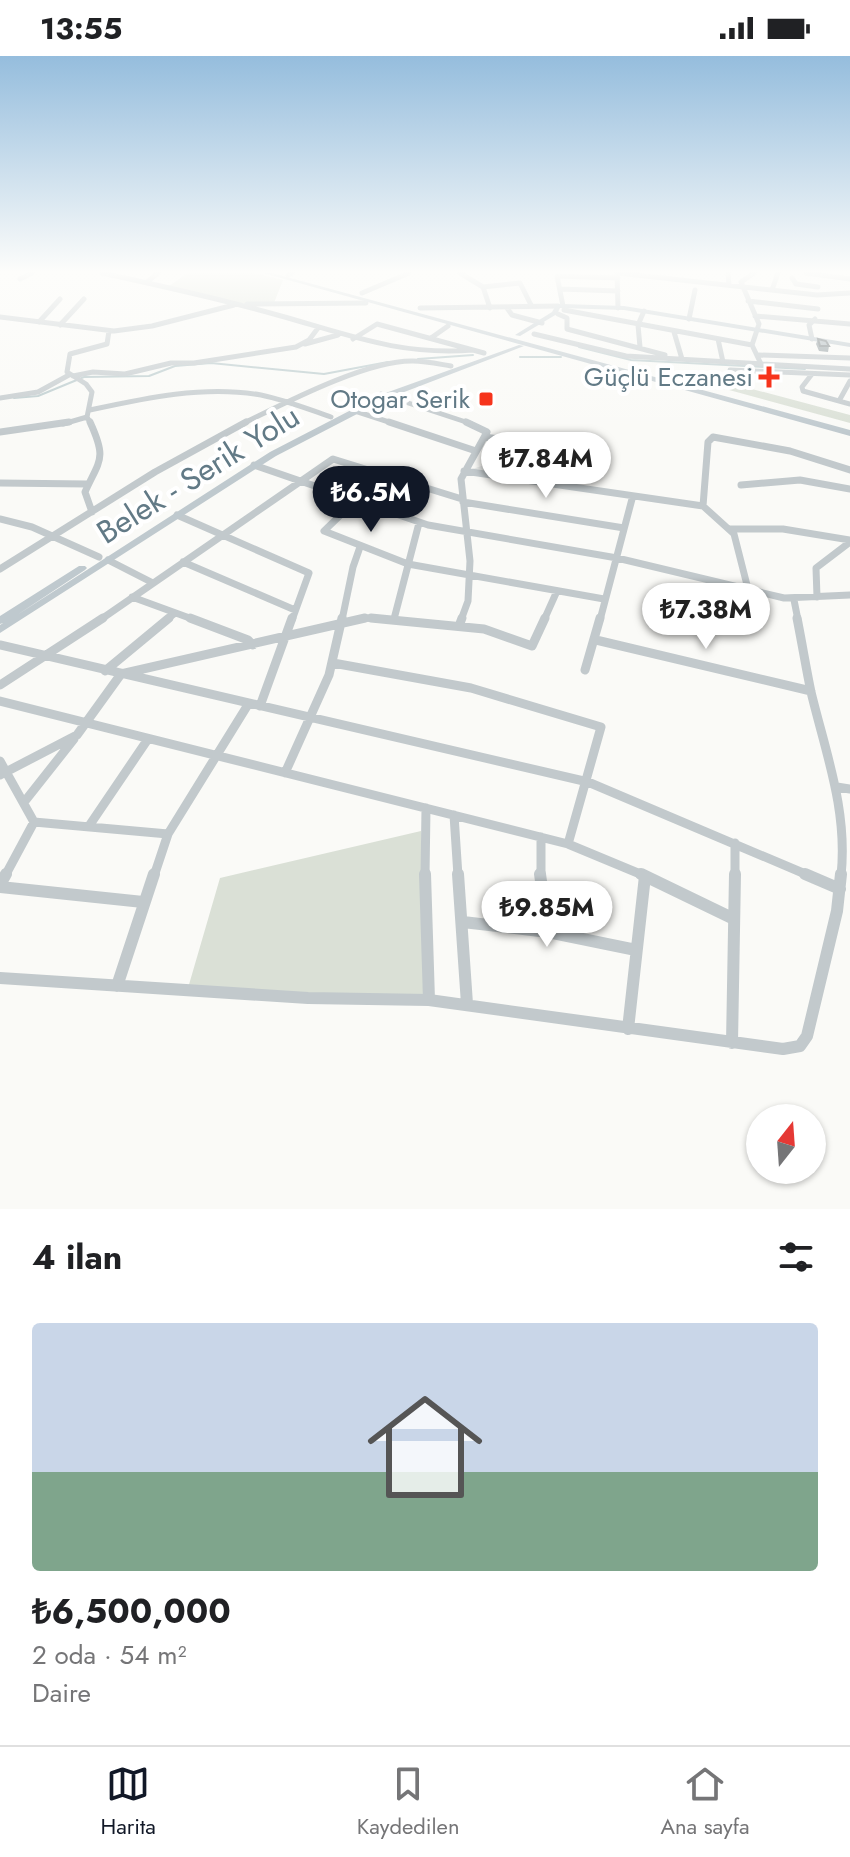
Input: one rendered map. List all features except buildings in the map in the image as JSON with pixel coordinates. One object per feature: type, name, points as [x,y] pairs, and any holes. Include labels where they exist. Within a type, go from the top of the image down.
[{"type":"highway","points":[[451,327],[675,388],[704,391]]},
{"type":"highway","points":[[472,327],[850,431]]},
{"type":"highway","points":[[488,327],[676,377],[704,391]]},
{"type":"highway","points":[[506,342],[508,337],[518,335]]},
{"type":"highway","points":[[521,346],[530,343],[531,336]]},
{"type":"main road","points":[[518,335],[534,327]]},
{"type":"main road","points":[[531,336],[541,327]]},
{"type":"main road","points":[[738,327],[850,345]]},
{"type":"main road","name":"Belek - Serik Yolu","points":[[0,630],[267,451],[331,417],[506,342]]},
{"type":"main road","name":"Belek - Serik Yolu","points":[[0,621],[254,465],[384,395],[521,346]]},
{"type":"street","points":[[75,327],[109,331],[145,327]]},
{"type":"street","points":[[314,327],[412,353],[473,350]]},
{"type":"street","points":[[353,339],[373,327]]},
{"type":"street","points":[[388,327],[484,353]]},
{"type":"street","points":[[431,338],[447,327]]},
{"type":"street","points":[[567,327],[682,358]]},
{"type":"street","points":[[602,327],[603,338]]},
{"type":"street","points":[[638,327],[640,347]]},
{"type":"street","points":[[647,327],[752,345],[761,364]]},
{"type":"street","points":[[752,345],[757,327]]},
{"type":"street","points":[[809,327],[812,339]]},
{"type":"street","points":[[304,345],[318,328]]},
{"type":"street","points":[[92,512],[84,497],[87,484],[100,463],[96,431],[89,413],[91,390],[86,381],[67,372],[70,354],[107,344],[109,331]]},
{"type":"street","points":[[674,332],[682,358]]},
{"type":"street","points":[[0,398],[38,392],[71,375],[93,372],[125,374],[171,363],[194,363],[304,345],[339,334]]},
{"type":"street","points":[[531,336],[618,355],[850,369]]},
{"type":"street","points":[[718,339],[723,362]]},
{"type":"street","points":[[759,355],[850,358]]},
{"type":"street","points":[[1,568],[179,458],[284,402],[369,367],[434,360],[451,366]]},
{"type":"street","points":[[730,370],[850,378],[839,401]]},
{"type":"street","points":[[812,374],[802,387],[803,391],[850,404]]},
{"type":"street","points":[[0,432],[60,425],[89,413],[147,399],[223,392],[256,395],[331,417]]},
{"type":"street","points":[[384,395],[487,432],[461,479],[469,575],[467,607],[459,626]]},
{"type":"street","points":[[355,411],[476,451]]},
{"type":"street","points":[[485,437],[596,454]]},
{"type":"street","points":[[703,506],[708,442],[713,437],[790,451],[850,470]]},
{"type":"street","points":[[0,685],[46,657],[336,459],[462,500],[624,528]]},
{"type":"street","points":[[254,465],[419,523],[617,558],[794,600],[850,595]]},
{"type":"street","points":[[464,471],[632,499],[703,506],[737,539],[748,589]]},
{"type":"street","points":[[382,475],[324,531],[408,564],[604,599]]},
{"type":"street","points":[[741,485],[800,480],[850,489]]},
{"type":"street","points":[[0,483],[87,484]]},
{"type":"street","points":[[585,670],[596,640],[632,499]]},
{"type":"street","points":[[117,986],[168,834],[217,756],[254,705],[285,638],[309,573],[177,515]]},
{"type":"street","points":[[0,519],[24,524],[153,583]]},
{"type":"street","points":[[394,619],[419,523]]},
{"type":"street","points":[[730,529],[783,529],[850,541]]},
{"type":"street","points":[[817,597],[816,568],[850,541]]},
{"type":"street","points":[[285,773],[312,718],[333,663],[354,556],[360,547]]},
{"type":"street","points":[[183,562],[295,610]]},
{"type":"street","points":[[25,801],[87,724],[121,674],[367,618],[493,631],[532,646],[557,591]]},
{"type":"street","points":[[132,597],[248,640],[253,645]]},
{"type":"street","points":[[0,978],[308,998],[429,1000],[792,1049],[804,1042],[840,889],[842,824],[837,787],[811,691],[794,600]]},
{"type":"street","points":[[105,671],[174,614]]},
{"type":"street","points":[[596,640],[811,691]]},
{"type":"street","points":[[0,645],[588,782],[840,889]]},
{"type":"street","points":[[333,663],[471,688],[601,727],[588,782],[568,844]]},
{"type":"street","points":[[0,701],[568,844],[645,876],[732,918]]},
{"type":"street","points":[[3,773],[77,735]]},
{"type":"street","points":[[89,826],[148,739]]},
{"type":"street","points":[[0,761],[3,773],[25,801],[34,822]]},
{"type":"street","points":[[837,787],[850,789]]},
{"type":"street","points":[[426,808],[424,848],[429,1000]]},
{"type":"street","points":[[454,815],[467,1004]]},
{"type":"street","points":[[34,822],[168,834]]},
{"type":"street","points":[[34,822],[0,886],[143,902]]},
{"type":"street","points":[[541,837],[539,864],[548,932]]},
{"type":"street","points":[[732,1043],[735,843]]},
{"type":"street","points":[[628,1029],[645,876]]},
{"type":"street","points":[[463,922],[548,932],[636,950]]},
{"type":"shaded area","points":[[692,373],[850,415],[850,423],[685,378]]},
{"type":"shaded area","points":[[527,458],[560,464],[551,485],[469,470],[504,459]]},
{"type":"shaded area","points":[[421,831],[427,1000],[188,988],[220,878]]},
{"type":"waterway","points":[[579,347],[631,360],[805,369]]},
{"type":"waterway","points":[[418,359],[473,355]]},
{"type":"waterway","points":[[520,357],[561,357]]},
{"type":"waterway","points":[[14,398],[38,396],[84,377],[149,376],[175,366],[211,363],[324,374],[388,362]]},
{"type":"place","name":"Güçlü Eczanesi","points":[[769,377]]},
{"type":"place","name":"Otogar Serik","points":[[486,399]]}]
